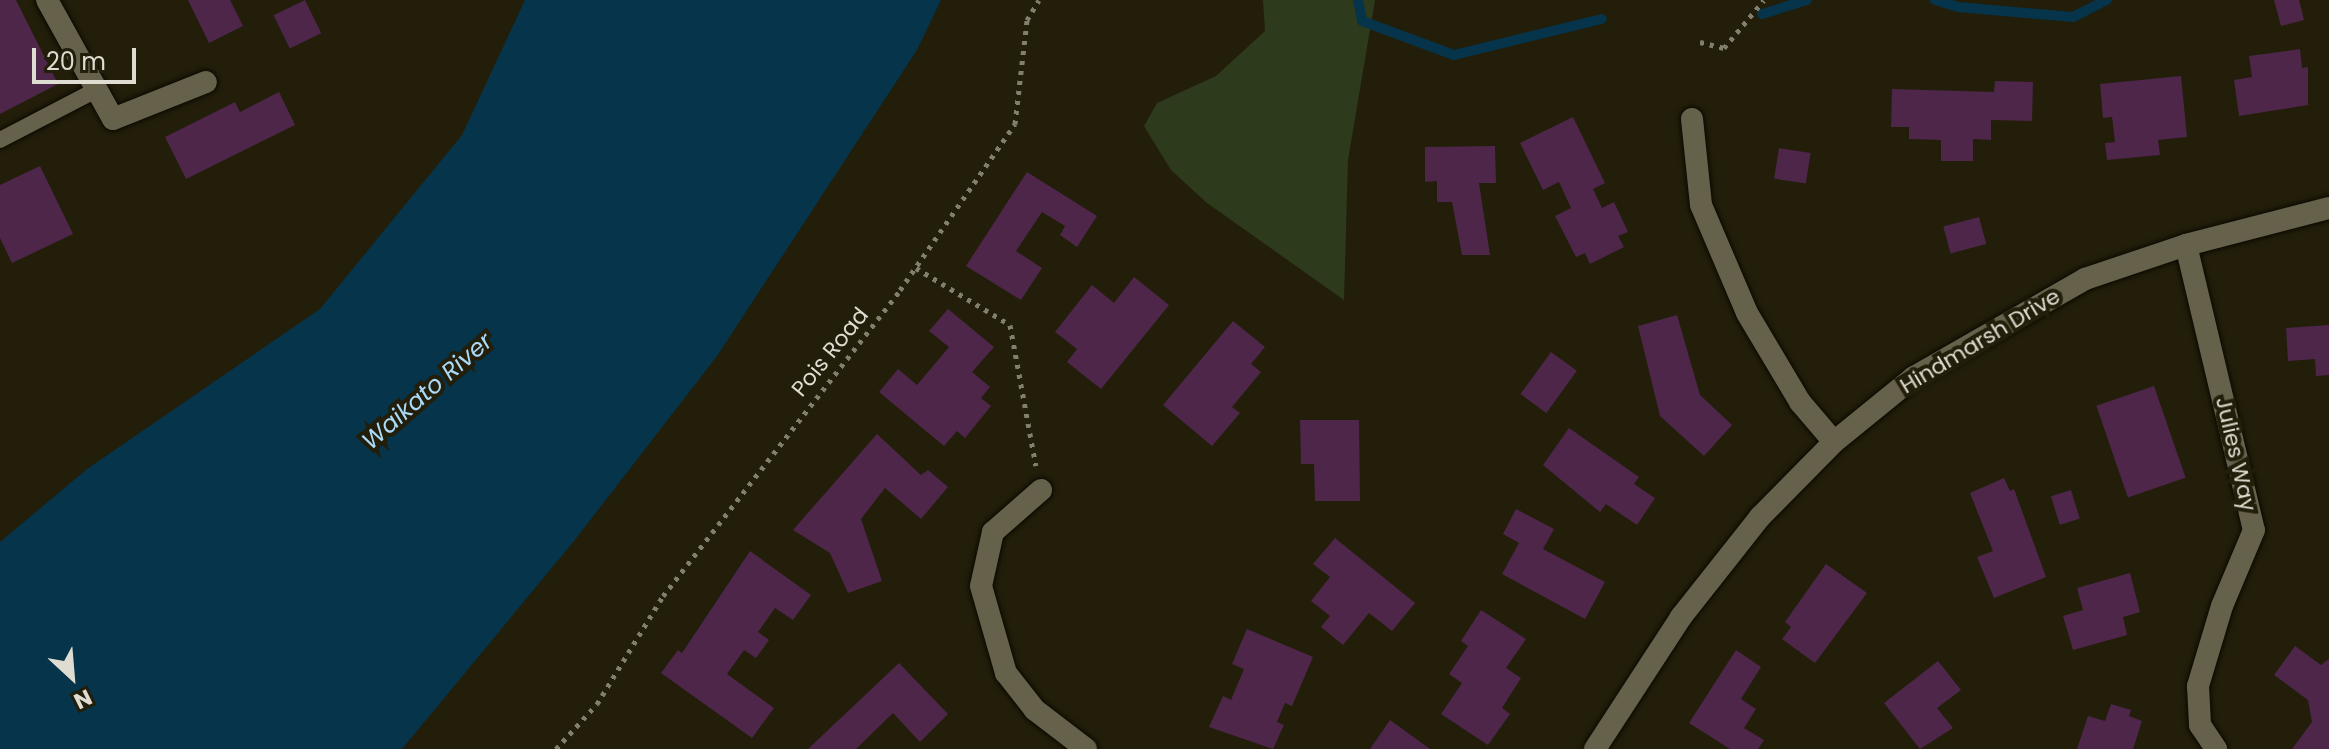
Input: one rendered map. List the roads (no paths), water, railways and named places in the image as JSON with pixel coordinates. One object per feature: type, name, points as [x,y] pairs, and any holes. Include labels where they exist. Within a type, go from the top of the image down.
[{"type":"street","points":[[47,0],[113,119],[206,82]]},
{"type":"street","points":[[1692,119],[1701,205],[1747,313],[1800,402],[1834,442]]},
{"type":"street","name":"Hindmarsh Drive","points":[[1595,749],[1681,617],[1760,517],[1834,442],[1914,377],[2016,315],[2085,279],[2186,245],[2329,208]]},
{"type":"street","name":"Julies Way","points":[[2186,245],[2254,530],[2222,606],[2198,686],[2200,725],[2216,749]]},
{"type":"street","points":[[1041,490],[993,532],[981,586],[1006,673],[1035,710],[1086,749]]},
{"type":"lane","points":[[0,140],[96,90]]},
{"type":"water","name":"Waikato River","points":[[525,0],[941,0],[917,50],[717,356],[574,541],[402,749],[0,749],[0,542],[87,469],[320,309],[462,135]]},
{"type":"waterway","points":[[1358,0],[1362,21],[1454,55],[1602,19]]},
{"type":"waterway","points":[[1762,14],[1807,0]]},
{"type":"waterway","points":[[1935,0],[1958,7],[2073,17],[2107,0]]}]
